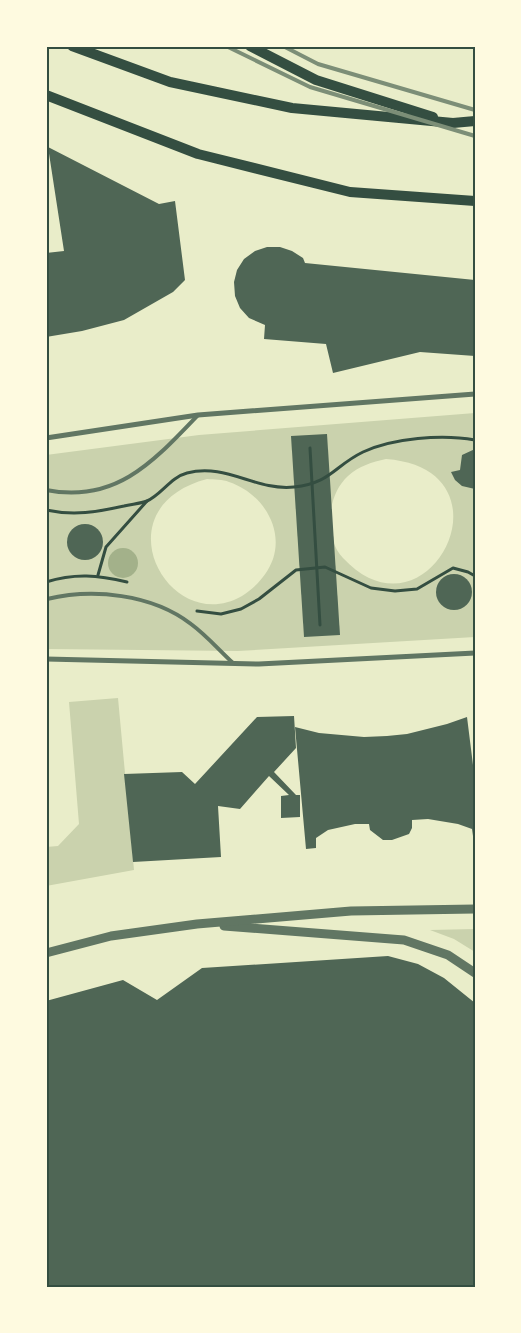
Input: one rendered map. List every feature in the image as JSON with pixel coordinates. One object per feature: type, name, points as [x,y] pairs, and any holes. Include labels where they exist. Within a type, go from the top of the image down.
[{"type":"main road","points":[[72,46],[170,82],[292,108],[453,123],[475,121]]},
{"type":"main road","points":[[250,46],[316,80],[453,123]]},
{"type":"main road","points":[[46,95],[198,154],[350,192],[475,201]]},
{"type":"street","points":[[46,438],[198,415],[475,394]]},
{"type":"street","points":[[46,659],[259,664],[475,652]]},
{"type":"street","points":[[46,953],[111,936],[197,924],[351,911],[475,909]]},
{"type":"street","points":[[197,924],[404,940],[448,955],[475,973]]},
{"type":"lane","points":[[46,490],[64,494],[99,490],[119,482],[142,470],[198,415]]},
{"type":"lane","points":[[47,599],[68,594],[96,594],[129,598],[157,606],[190,623],[232,663]]},
{"type":"path","points":[[98,575],[106,547],[147,501],[184,473],[207,469],[230,472],[272,486],[301,486],[320,481],[364,452],[388,445],[436,437],[475,440]]},
{"type":"path","points":[[310,448],[320,625]]},
{"type":"path","points":[[46,510],[63,514],[87,514],[147,501]]},
{"type":"path","points":[[190,608],[198,612],[221,614],[241,609],[296,570],[325,568],[337,571],[371,588],[395,591],[416,589],[453,568],[475,576]]},
{"type":"path","points":[[46,582],[60,578],[98,575],[135,584]]},
{"type":"shaded area","points":[[475,413],[475,637],[238,651],[46,649],[46,455],[199,435]],"holes":[[[386,459],[426,470],[447,491],[453,519],[446,546],[429,569],[404,582],[375,580],[343,558],[332,539],[330,528],[332,505],[341,484],[348,476],[361,467]],[[207,479],[227,481],[240,487],[259,502],[267,512],[272,523],[276,547],[268,570],[252,589],[242,596],[215,604],[190,600],[170,585],[156,564],[151,540],[156,515],[174,494]]]},
{"type":"shaded area","points":[[123,548],[134,552],[138,563],[134,574],[123,578],[112,574],[108,563],[112,552]]},
{"type":"shaded area","points":[[118,698],[134,870],[46,886],[46,847],[58,846],[79,824],[69,702]]},
{"type":"shaded area","points":[[475,929],[475,952],[454,939],[430,930]]},
{"type":"building","points":[[48,147],[159,204],[175,201],[185,280],[173,292],[124,320],[82,331],[46,337],[46,253],[64,251]]},
{"type":"building","points":[[267,247],[280,247],[292,251],[303,258],[305,263],[475,280],[475,356],[420,352],[333,373],[326,344],[264,339],[265,325],[249,318],[240,308],[235,296],[234,282],[237,270],[244,259],[255,251]]},
{"type":"building","points":[[327,434],[340,635],[304,637],[291,436]]},
{"type":"building","points":[[475,449],[475,489],[462,486],[455,480],[451,472],[460,470],[462,455]]},
{"type":"building","points":[[85,524],[92,525],[98,529],[102,535],[102,549],[98,555],[92,559],[85,560],[78,559],[72,555],[68,549],[67,542],[68,535],[72,529],[78,525]]},
{"type":"building","points":[[454,574],[461,575],[467,579],[471,585],[471,599],[467,605],[461,609],[454,610],[447,609],[441,605],[437,599],[436,592],[437,585],[441,579],[447,575]]},
{"type":"building","points":[[294,716],[296,748],[274,772],[296,795],[300,795],[300,817],[281,818],[281,796],[289,795],[269,776],[240,809],[218,806],[221,857],[133,862],[124,774],[182,772],[195,784],[257,717]]},
{"type":"building","points":[[467,717],[475,781],[475,835],[473,836],[472,829],[458,824],[428,819],[412,820],[412,828],[409,834],[392,840],[383,840],[370,830],[369,824],[355,824],[328,830],[316,838],[316,848],[306,849],[295,727],[319,733],[364,737],[387,736],[407,734]]},
{"type":"building","points":[[388,956],[418,964],[444,978],[475,1003],[475,1287],[46,1287],[46,1001],[123,980],[157,1000],[202,968]]},
{"type":"railway","points":[[226,46],[310,87],[475,136]]},
{"type":"railway","points":[[283,46],[318,64],[475,110]]}]
